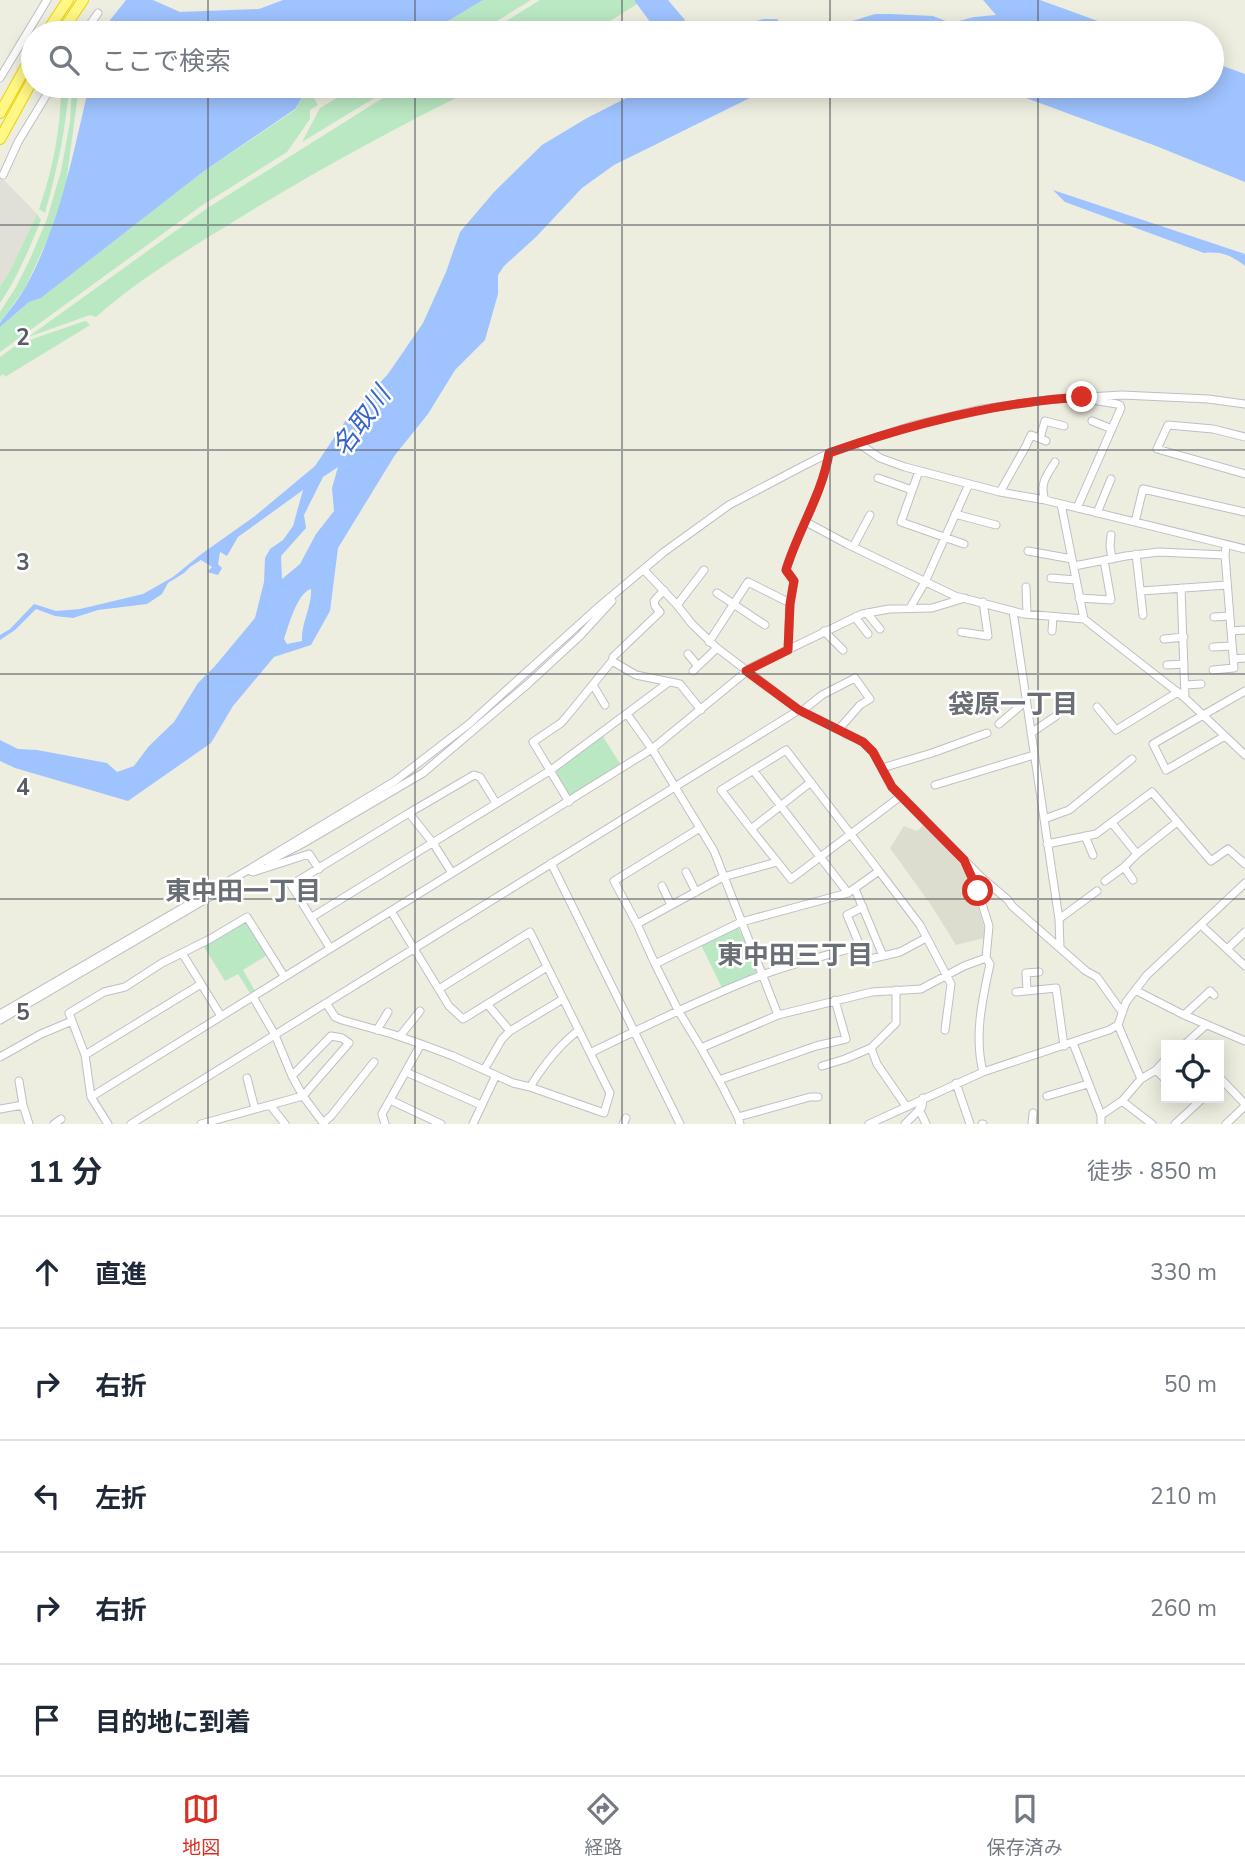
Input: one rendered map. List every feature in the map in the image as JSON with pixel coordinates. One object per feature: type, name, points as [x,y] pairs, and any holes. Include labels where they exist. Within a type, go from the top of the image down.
[{"type":"highway","points":[[54,21],[68,0]]},
{"type":"highway","points":[[69,21],[83,0]]},
{"type":"highway","points":[[0,113],[21,75]]},
{"type":"highway","points":[[0,139],[23,98]]},
{"type":"street","points":[[34,21],[47,0]]},
{"type":"street","points":[[93,21],[98,13]]},
{"type":"street","points":[[0,78],[21,43]]},
{"type":"street","points":[[3,175],[18,142],[45,98]]},
{"type":"street","points":[[0,1014],[134,934],[248,870],[302,844],[423,773],[486,721],[580,636],[628,582],[664,552],[729,505],[829,453],[911,426],[982,409],[1054,399],[1122,395],[1245,404]]},
{"type":"street","points":[[1077,508],[1121,408],[1120,405],[1092,400],[1089,397]]},
{"type":"street","points":[[1000,492],[1031,435],[1043,440],[1045,421],[1060,423]]},
{"type":"street","points":[[1092,421],[1112,429]]},
{"type":"street","points":[[1245,438],[1213,429],[1168,425],[1157,449],[1245,474]]},
{"type":"street","points":[[858,443],[880,458],[919,471],[1245,549]]},
{"type":"street","points":[[788,650],[794,581],[786,570],[827,469],[829,453]]},
{"type":"street","points":[[1045,500],[1041,491],[1043,481],[1055,462]]},
{"type":"street","points":[[919,471],[901,522],[964,544]]},
{"type":"street","points":[[878,478],[912,491]]},
{"type":"street","points":[[1097,513],[1111,479]]},
{"type":"street","points":[[910,608],[925,582],[969,484]]},
{"type":"street","points":[[1135,522],[1143,489],[1245,512]]},
{"type":"street","points":[[1061,504],[1084,619]]},
{"type":"street","points":[[956,514],[996,525]]},
{"type":"street","points":[[853,547],[870,515]]},
{"type":"street","points":[[806,522],[955,596],[1027,614],[1084,619],[1182,695],[1245,755]]},
{"type":"street","points":[[1079,598],[1111,600],[1108,559],[1111,535]]},
{"type":"street","points":[[1213,670],[1234,668],[1226,545]]},
{"type":"street","points":[[1028,551],[1073,563],[1171,552],[1225,555]]},
{"type":"street","points":[[1136,554],[1143,615]]},
{"type":"street","points":[[644,570],[709,642],[801,710],[863,742],[873,752],[892,787],[1012,906],[1086,971],[1097,977],[1122,1012]]},
{"type":"street","points":[[677,605],[704,570]]},
{"type":"street","points":[[1051,578],[1076,580]]},
{"type":"street","points":[[709,642],[748,582],[790,604]]},
{"type":"street","points":[[1141,591],[1227,585]]},
{"type":"street","points":[[1026,587],[1027,614]]},
{"type":"street","points":[[1097,707],[1116,730],[1182,695],[1185,685],[1181,588]]},
{"type":"street","points":[[569,802],[533,742],[561,723],[613,657],[660,612],[654,601],[664,590]]},
{"type":"street","points":[[717,593],[765,625]]},
{"type":"street","points":[[91,1097],[652,749],[746,671],[867,612],[932,608],[965,598]]},
{"type":"street","points":[[961,632],[988,636],[983,602]]},
{"type":"street","points":[[1013,611],[1059,919],[1060,947]]},
{"type":"street","points":[[867,612],[880,629]]},
{"type":"street","points":[[1214,617],[1230,616]]},
{"type":"street","points":[[855,617],[868,634]]},
{"type":"street","points":[[1052,631],[1053,617]]},
{"type":"street","points":[[1231,631],[1245,630]]},
{"type":"street","points":[[824,631],[843,650]]},
{"type":"street","points":[[1164,639],[1184,637]]},
{"type":"street","points":[[1213,647],[1232,646]]},
{"type":"street","points":[[688,654],[695,668],[717,648]]},
{"type":"street","points":[[1233,659],[1245,658]]},
{"type":"street","points":[[612,661],[636,675],[680,684],[701,710]]},
{"type":"street","points":[[1167,666],[1184,664]]},
{"type":"street","points":[[131,1124],[822,695],[855,678],[870,699],[860,705],[839,729]]},
{"type":"street","points":[[312,917],[551,769],[669,682]]},
{"type":"street","points":[[1185,685],[1201,684]]},
{"type":"street","points":[[593,685],[605,705]]},
{"type":"street","points":[[1225,736],[1166,770],[1153,744],[1245,691]]},
{"type":"street","points":[[999,724],[1026,701]]},
{"type":"street","points":[[627,714],[652,749],[713,851],[778,1015]]},
{"type":"street","points":[[1031,733],[1056,716]]},
{"type":"street","points":[[882,768],[987,733]]},
{"type":"street","points":[[901,796],[852,834],[822,857],[791,879],[721,790],[786,750],[852,834],[920,925],[951,984],[945,1030]]},
{"type":"street","points":[[935,785],[1034,755]]},
{"type":"street","points":[[1044,819],[1069,810],[1132,759]]},
{"type":"street","points":[[753,769],[863,907],[883,956]]},
{"type":"street","points":[[330,948],[291,884],[474,775],[480,777],[496,803]]},
{"type":"street","points":[[751,829],[811,782]]},
{"type":"street","points":[[1047,844],[1096,834],[1152,792],[1210,861],[1228,849],[1245,864]]},
{"type":"street","points":[[410,813],[452,873]]},
{"type":"street","points":[[1105,881],[1177,822]]},
{"type":"street","points":[[1112,823],[1137,854]]},
{"type":"street","points":[[700,828],[614,881],[678,1010],[719,1080],[739,1121],[810,1097],[818,1097]]},
{"type":"street","points":[[1085,836],[1093,855]]},
{"type":"street","points":[[248,870],[253,872],[309,854],[319,869]]},
{"type":"street","points":[[964,860],[978,891],[989,926],[986,958],[990,964],[978,1024],[978,1055],[983,1072]]},
{"type":"street","points":[[637,924],[723,877],[777,862]]},
{"type":"street","points":[[551,863],[680,1124]]},
{"type":"street","points":[[1124,867],[1133,880]]},
{"type":"street","points":[[0,1020],[210,897],[242,877],[248,870]]},
{"type":"street","points":[[686,872],[696,892]]},
{"type":"street","points":[[655,964],[741,922],[851,891],[879,872]]},
{"type":"street","points":[[1141,1079],[1118,1024],[1126,1002],[1147,975],[1245,883]]},
{"type":"street","points":[[662,886],[671,905]]},
{"type":"street","points":[[1059,919],[1097,891]]},
{"type":"street","points":[[863,907],[847,915],[866,960],[900,952],[926,937]]},
{"type":"street","points":[[391,911],[449,1006],[463,1019],[547,967]]},
{"type":"street","points":[[108,1124],[91,1097],[85,1055],[69,1013],[104,992],[125,987],[162,963],[247,917],[284,976]]},
{"type":"street","points":[[1201,925],[1245,966]]},
{"type":"street","points":[[326,1003],[335,1017],[400,1036],[513,1083],[604,1113],[610,1093],[530,932],[439,989]]},
{"type":"street","points":[[1227,949],[1245,932]]},
{"type":"street","points":[[590,1053],[678,1010],[763,975],[860,946]]},
{"type":"street","points":[[182,953],[221,1016]]},
{"type":"street","points":[[701,1048],[778,1015],[872,992],[921,989],[964,966],[986,958]]},
{"type":"street","points":[[1027,990],[1026,973],[1039,972]]},
{"type":"street","points":[[85,1055],[201,984]]},
{"type":"street","points":[[1016,992],[1056,988],[1064,1046]]},
{"type":"street","points":[[822,1066],[871,1048],[896,1023],[896,990]]},
{"type":"street","points":[[1135,990],[1245,1041]]},
{"type":"street","points":[[1184,1015],[1210,991],[1214,995]]},
{"type":"street","points":[[253,997],[275,1035],[303,1096],[323,1124],[374,1062]]},
{"type":"street","points":[[484,1070],[502,1039],[510,1031],[563,999]]},
{"type":"street","points":[[719,1080],[816,1046],[846,1039],[835,1000]]},
{"type":"street","points":[[488,1004],[510,1031]]},
{"type":"street","points":[[400,1036],[420,1011]]},
{"type":"street","points":[[377,1030],[388,1012]]},
{"type":"street","points":[[0,1056],[72,1021]]},
{"type":"street","points":[[869,1124],[983,1072],[1100,1034],[1118,1024]]},
{"type":"street","points":[[1193,1040],[1206,1025]]},
{"type":"street","points":[[530,1087],[555,1052],[579,1030]]},
{"type":"street","points":[[201,1124],[303,1096],[349,1044],[342,1038],[331,1035],[292,1076]]},
{"type":"street","points":[[1073,1043],[1101,1120],[1141,1079],[1161,1064]]},
{"type":"street","points":[[385,1124],[382,1114],[421,1044]]},
{"type":"street","points":[[871,1048],[877,1064],[906,1106]]},
{"type":"street","points":[[1156,1070],[1161,1075]]},
{"type":"street","points":[[407,1072],[481,1105]]},
{"type":"street","points":[[472,1124],[496,1075]]},
{"type":"street","points":[[247,1078],[255,1109]]},
{"type":"street","points":[[19,1081],[29,1124]]},
{"type":"street","points":[[1224,1082],[1245,1105],[1226,1124]]},
{"type":"street","points":[[956,1083],[970,1124]]},
{"type":"street","points":[[1047,1096],[1088,1084]]},
{"type":"street","points":[[905,1124],[919,1109],[923,1098]]},
{"type":"street","points":[[390,1100],[439,1124]]},
{"type":"street","points":[[1122,1101],[1152,1124]]},
{"type":"street","points":[[1174,1124],[1197,1103]]},
{"type":"street","points":[[0,1109],[23,1105]]},
{"type":"street","points":[[271,1105],[285,1124]]},
{"type":"street","points":[[919,1109],[926,1124]]},
{"type":"street","points":[[1032,1124],[1033,1113]]},
{"type":"shaded area","points":[[0,176],[37,214],[0,287]]},
{"type":"shaded area","points":[[924,825],[967,874],[985,931],[984,938],[956,945],[890,848],[904,826],[917,831]]},
{"type":"green space","points":[[483,0],[531,0],[497,21],[448,21]]},
{"type":"green space","points":[[540,0],[634,0],[637,4],[610,21],[506,21]]},
{"type":"green space","points":[[61,98],[68,98],[57,166],[45,213],[39,209],[60,117]]},
{"type":"green space","points":[[71,98],[77,98],[66,184],[51,232],[25,288],[0,323],[0,312],[16,287],[47,219],[61,171]]},
{"type":"green space","points":[[302,98],[314,98],[318,105],[310,110],[310,119],[287,152],[201,206],[0,352],[0,327],[29,302],[41,298],[204,171],[295,110]]},
{"type":"green space","points":[[337,98],[374,98],[302,142],[320,108]]},
{"type":"green space","points":[[383,98],[457,98],[329,165],[203,240],[130,289],[96,317],[90,315],[28,337],[206,209]]},
{"type":"green space","points":[[37,214],[41,220],[37,231],[18,273],[0,303],[0,287]]},
{"type":"green space","points":[[86,321],[90,325],[5,377],[4,374],[0,376],[0,357],[18,344]]},
{"type":"green space","points":[[602,735],[621,765],[575,794],[569,795],[556,774],[557,769]]},
{"type":"green space","points":[[243,923],[248,924],[267,955],[243,970],[255,991],[250,993],[238,974],[225,981],[204,947]]},
{"type":"green space","points":[[738,927],[758,973],[722,988],[701,945]]},
{"type":"water","points":[[126,0],[153,0],[180,12],[259,9],[283,0],[483,0],[448,21],[109,21]]},
{"type":"water","points":[[634,0],[668,0],[685,20],[684,21],[649,21]]},
{"type":"water","points":[[983,0],[1040,0],[1098,21],[959,21],[996,15]]},
{"type":"water","points":[[875,14],[933,16],[946,21],[852,21]]},
{"type":"water","points":[[763,19],[779,21],[756,21]]},
{"type":"water","points":[[1224,66],[1245,74],[1245,182],[1026,98],[1224,98]]},
{"type":"water","points":[[86,98],[302,98],[295,109],[204,171],[41,298],[29,302],[0,327],[0,323],[25,288],[48,239],[71,163]]},
{"type":"water","name":"名取川","points":[[626,98],[750,98],[614,165],[582,188],[536,237],[504,266],[498,275],[498,294],[485,340],[455,370],[428,414],[395,455],[338,548],[330,611],[311,645],[274,657],[233,706],[211,743],[128,801],[15,768],[0,761],[0,740],[18,749],[107,763],[117,772],[134,766],[149,746],[174,722],[198,683],[255,618],[264,582],[265,558],[270,549],[283,540],[293,526],[303,490],[238,537],[227,556],[220,552],[218,564],[222,568],[218,575],[207,572],[212,567],[201,560],[168,583],[162,594],[147,604],[98,610],[73,618],[55,616],[36,609],[15,630],[0,640],[0,635],[10,629],[34,604],[56,611],[80,609],[143,594],[173,577],[255,516],[315,466],[350,414],[388,374],[423,323],[460,232],[494,192],[542,145]],"holes":[[[338,467],[332,488],[334,511],[316,534],[300,564],[282,579],[281,556],[306,528],[304,515],[323,477]],[[311,589],[302,641],[287,644],[284,639],[294,610]]]},
{"type":"water","points":[[1053,190],[1245,254],[1245,266],[1226,255],[1204,253],[1065,202]]},
{"type":"district","name":"袋原一丁目","points":[[1013,704]]},
{"type":"district","name":"東中田一丁目","points":[[243,891]]},
{"type":"district","name":"東中田三丁目","points":[[795,955]]},
{"type":"route","points":[[978,891],[964,860],[892,787],[873,752],[863,742],[799,710],[746,671],[788,650],[794,581],[786,570],[827,469],[829,453],[911,426],[982,409],[1082,397]]}]
